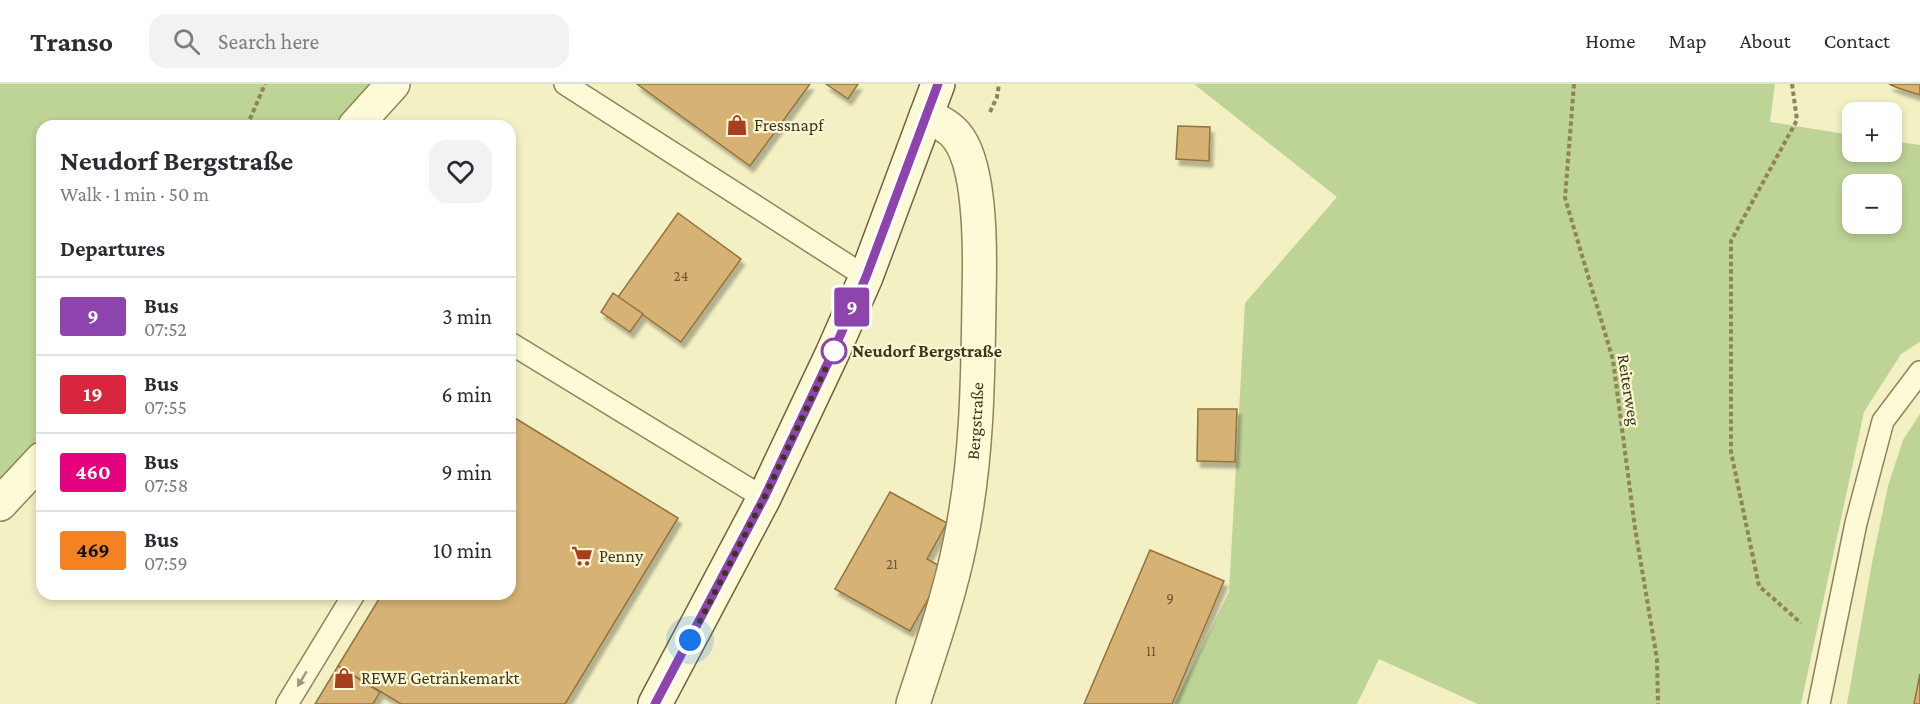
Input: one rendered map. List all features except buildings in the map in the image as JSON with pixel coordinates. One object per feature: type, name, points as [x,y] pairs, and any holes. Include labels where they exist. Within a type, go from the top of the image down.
[{"type":"street","points":[[360,120],[393,84]]},
{"type":"street","points":[[655,704],[764,498],[832,354],[866,277],[938,84]]},
{"type":"street","name":"Bergstraße","points":[[913,704],[952,579],[960,543],[972,466],[978,385],[979,245],[974,183],[960,140],[941,122],[926,116]]},
{"type":"street","points":[[0,504],[36,465]]},
{"type":"lane","points":[[565,84],[866,277]]},
{"type":"lane","points":[[516,347],[764,498]]},
{"type":"lane","points":[[1819,704],[1857,523],[1883,421],[1920,372]]},
{"type":"lane","points":[[287,704],[350,600]]},
{"type":"path","points":[[250,120],[265,84]]},
{"type":"path","name":"Reiterweg","points":[[1574,84],[1565,198],[1612,360],[1635,528],[1657,659],[1658,704]]},
{"type":"path","points":[[1792,84],[1797,120],[1731,241],[1731,452],[1759,586],[1831,648]]},
{"type":"green space","points":[[0,84],[372,84],[340,120],[36,120],[36,441],[0,479]]},
{"type":"green space","points":[[1194,84],[1775,84],[1770,122],[1842,133],[1842,162],[1902,162],[1902,142],[1920,145],[1920,342],[1901,354],[1864,412],[1801,704],[1478,704],[1379,659],[1357,704],[1174,704],[1229,592],[1245,303],[1337,197]]},
{"type":"green space","points":[[1920,414],[1920,674],[1914,704],[1847,704],[1888,486],[1903,440]]},
{"type":"bus line","name":"9","points":[[655,704],[764,498],[832,354],[866,277],[938,84]]},
{"type":"place","name":"Fressnapf","points":[[737,125]]},
{"type":"place","name":"Neudorf Bergstraße","points":[[834,351]]},
{"type":"place","name":"Penny","points":[[582,556]]},
{"type":"place","name":"REWE Getränkemarkt","points":[[344,678]]},
{"type":"route","points":[[690,640],[764,498],[834,351]]}]
